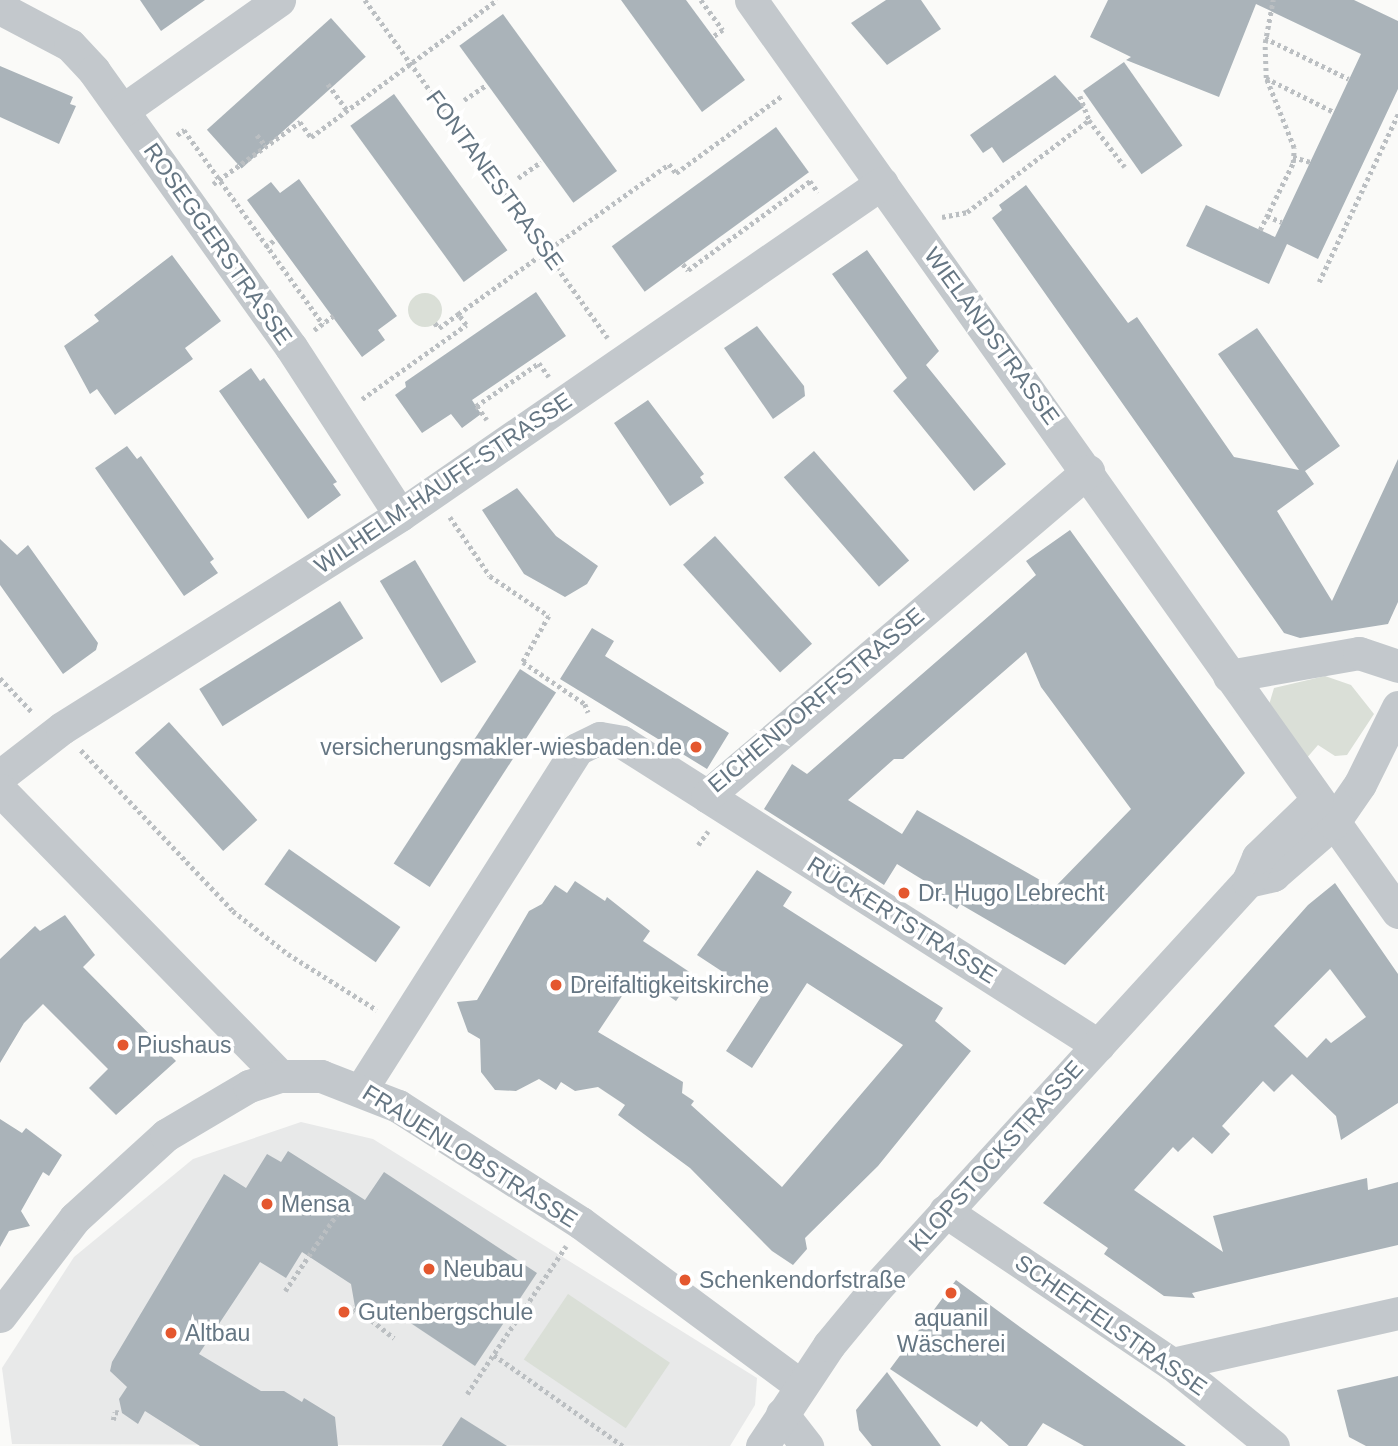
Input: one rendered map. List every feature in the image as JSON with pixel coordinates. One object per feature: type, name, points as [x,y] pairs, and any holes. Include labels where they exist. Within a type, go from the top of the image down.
[{"type":"street","points":[[123,110],[279,0]]},
{"type":"street","name":"WIELANDSTRASSE","points":[[751,0],[1088,471],[1229,676],[1398,912]]},
{"type":"street","name":"ROSEGGERSTRASSE","points":[[0,8],[69,45],[123,110],[337,417],[400,515]]},
{"type":"street","name":"WILHELM-HAUFF-STRASSE","points":[[0,776],[57,732],[400,515],[882,183]]},
{"type":"street","name":"EICHENDORFFSTRASSE","points":[[600,738],[622,742],[706,796],[1088,471]]},
{"type":"street","points":[[1229,676],[1359,653],[1398,666]]},
{"type":"street","name":"KLOPSTOCKSTRASSE","points":[[762,1446],[801,1386],[945,1211],[1248,881],[1258,857],[1360,784],[1398,706]]},
{"type":"street","points":[[362,1088],[577,750],[600,738]]},
{"type":"street","points":[[0,790],[280,1076],[197,1114],[124,1168],[48,1249],[0,1316]]},
{"type":"street","name":"RÜCKERTSTRASSE","points":[[706,796],[1098,1045]]},
{"type":"street","name":"FRAUENLOBSTRASSE","points":[[280,1076],[321,1076],[362,1088],[581,1223],[801,1386]]},
{"type":"street","name":"SCHEFFELSTRASSE","points":[[945,1211],[1172,1364],[1273,1446]]},
{"type":"street","points":[[1172,1364],[1398,1313]]},
{"type":"street","points":[[782,1414],[807,1446]]},
{"type":"path","name":"FONTANESTRASSE","points":[[365,0],[624,360]]},
{"type":"path","points":[[219,179],[300,122],[311,136],[497,0]]},
{"type":"path","points":[[701,0],[723,30],[713,37]]},
{"type":"path","points":[[1260,230],[1293,157],[1288,127],[1266,78],[1265,38],[1273,0]]},
{"type":"path","points":[[1265,38],[1349,79]]},
{"type":"path","points":[[435,323],[439,328],[669,164],[676,173],[807,78]]},
{"type":"path","points":[[1266,78],[1334,112]]},
{"type":"path","points":[[328,84],[348,110]]},
{"type":"path","points":[[464,100],[486,85]]},
{"type":"path","points":[[1080,96],[1089,120],[1125,167]]},
{"type":"path","points":[[1319,282],[1398,114]]},
{"type":"path","points":[[911,223],[967,212],[1089,120]]},
{"type":"path","points":[[153,152],[184,130],[323,324],[333,316]]},
{"type":"path","points":[[257,135],[266,146]]},
{"type":"path","points":[[1293,157],[1310,162]]},
{"type":"path","points":[[518,178],[541,162]]},
{"type":"path","points":[[683,264],[688,270],[810,181],[836,215]]},
{"type":"path","points":[[1266,215],[1282,222]]},
{"type":"path","points":[[267,246],[276,239]]},
{"type":"path","points":[[337,417],[466,325],[458,314]]},
{"type":"path","points":[[491,426],[477,406],[539,363],[566,400]]},
{"type":"path","points":[[433,492],[490,576],[548,616],[523,662],[585,704],[600,738]]},
{"type":"path","points":[[0,678],[57,732],[233,911],[312,971],[402,1025]]},
{"type":"path","points":[[285,1291],[349,1196]]},
{"type":"path","points":[[467,1394],[581,1223]]},
{"type":"path","points":[[347,1318],[355,1307],[394,1338]]},
{"type":"path","points":[[494,1355],[623,1446]]},
{"type":"path","points":[[113,1420],[115,1412],[122,1413]]},
{"type":"shaded area","points":[[425,293],[437,298],[442,310],[437,322],[425,327],[413,322],[408,310],[413,298]]},
{"type":"shaded area","points":[[1325,676],[1351,685],[1374,714],[1347,755],[1335,756],[1318,745],[1305,760],[1268,708],[1274,688]]},
{"type":"shaded area","name":"Gutenbergschule","points":[[301,1122],[373,1139],[757,1378],[755,1405],[730,1446],[12,1444],[2,1368],[74,1257],[193,1159]]},
{"type":"shaded area","points":[[568,1294],[670,1363],[626,1428],[524,1359]]},
{"type":"building","points":[[140,0],[205,0],[161,31]]},
{"type":"building","points":[[621,0],[686,0],[745,80],[702,112]]},
{"type":"building","points":[[886,0],[921,0],[941,29],[887,65],[851,23]]},
{"type":"building","points":[[1108,0],[1354,0],[1398,21],[1398,89],[1318,259],[1287,244],[1269,284],[1186,246],[1206,205],[1275,237],[1361,54],[1256,4],[1219,97],[1126,60],[1131,57],[1090,37]]},
{"type":"building","points":[[503,14],[617,171],[573,203],[459,46]]},
{"type":"building","points":[[331,18],[366,57],[242,168],[207,130]]},
{"type":"building","points":[[1124,62],[1183,146],[1142,174],[1083,91]]},
{"type":"building","points":[[0,66],[73,97],[70,104],[76,106],[59,144],[0,117]]},
{"type":"building","points":[[1055,75],[1084,107],[1003,163],[992,147],[983,153],[970,135]]},
{"type":"building","points":[[394,94],[507,250],[464,282],[350,126]]},
{"type":"building","points":[[776,127],[809,172],[645,292],[612,246]]},
{"type":"building","points":[[299,179],[397,316],[378,330],[385,340],[362,357],[247,200],[271,182],[280,193]]},
{"type":"building","points":[[1026,185],[1128,323],[1137,317],[1234,457],[1299,470],[1218,354],[1257,328],[1340,446],[1305,471],[1314,484],[1277,511],[1332,601],[1398,459],[1398,602],[1388,624],[1300,638],[1284,633],[992,218],[1002,210],[999,205]]},
{"type":"building","points":[[867,250],[939,351],[926,365],[1006,464],[974,491],[893,391],[907,378],[832,274]]},
{"type":"building","points":[[172,255],[221,321],[185,348],[193,359],[115,415],[97,389],[90,394],[64,346],[99,321],[94,315]]},
{"type":"building","points":[[536,292],[566,336],[472,400],[481,414],[462,428],[451,414],[422,433],[395,395],[406,387],[405,382]]},
{"type":"building","points":[[757,326],[804,386],[805,396],[773,419],[724,348]]},
{"type":"building","points":[[251,368],[260,381],[264,378],[337,482],[333,484],[341,495],[308,519],[219,391]]},
{"type":"building","points":[[648,400],[704,474],[700,477],[704,483],[670,506],[614,423]]},
{"type":"building","points":[[127,446],[137,459],[141,456],[214,559],[210,562],[218,573],[184,596],[95,468]]},
{"type":"building","points":[[814,451],[909,560],[879,587],[784,477]]},
{"type":"building","points":[[517,488],[556,536],[598,566],[587,584],[565,597],[524,574],[482,510]]},
{"type":"building","points":[[1070,530],[1245,773],[1065,965],[960,904],[957,909],[937,896],[941,891],[897,864],[884,885],[764,809],[792,764],[807,774],[1036,575],[1026,561]],"holes":[[[1026,652],[1041,687],[1131,809],[1054,888],[917,810],[902,834],[848,800],[894,759],[903,759]]]},
{"type":"building","points":[[715,536],[812,644],[780,673],[683,565]]},
{"type":"building","points":[[0,539],[17,555],[28,545],[98,643],[96,650],[63,674],[0,585]]},
{"type":"building","points":[[415,560],[476,662],[441,683],[380,581]]},
{"type":"building","points":[[340,601],[363,638],[223,726],[199,689]]},
{"type":"building","points":[[592,628],[614,641],[605,656],[729,733],[707,769],[560,679]]},
{"type":"building","points":[[520,669],[556,692],[430,887],[394,864]]},
{"type":"building","points":[[169,722],[257,820],[223,851],[135,753]]},
{"type":"building","points":[[289,849],[400,927],[376,962],[264,884]]},
{"type":"building","points":[[757,870],[792,892],[783,906],[943,1008],[935,1021],[971,1051],[878,1166],[805,1238],[807,1249],[793,1265],[772,1251],[690,1168],[618,1115],[625,1105],[598,1087],[575,1091],[561,1082],[556,1090],[539,1079],[516,1091],[495,1090],[481,1072],[480,1039],[468,1032],[457,1002],[477,1000],[529,911],[542,904],[555,885],[567,893],[575,881],[605,901],[607,897],[650,931],[643,941],[694,975],[676,1001],[666,994],[655,997],[632,981],[598,1032],[683,1082],[682,1093],[694,1101],[691,1105],[782,1187],[903,1045],[807,983],[752,1068],[726,1051],[761,997],[697,955]]},
{"type":"building","points":[[1335,883],[1398,974],[1398,1103],[1341,1140],[1336,1116],[1292,1074],[1274,1092],[1263,1081],[1222,1126],[1230,1134],[1212,1154],[1193,1137],[1178,1152],[1173,1147],[1134,1190],[1223,1252],[1213,1216],[1367,1178],[1368,1190],[1398,1182],[1398,1245],[1192,1293],[1195,1298],[1164,1296],[1104,1254],[1108,1248],[1043,1203],[1308,905]],"holes":[[[1330,969],[1366,1017],[1331,1043],[1326,1038],[1307,1058],[1274,1026]]]},
{"type":"building","points":[[65,915],[95,955],[83,967],[176,1061],[116,1115],[89,1088],[108,1069],[43,1004],[24,1023],[0,1063],[0,959],[35,926],[40,931]]},
{"type":"building","points":[[0,1119],[22,1133],[26,1128],[62,1155],[49,1176],[43,1172],[21,1211],[30,1226],[9,1231],[0,1247]]},
{"type":"building","points":[[288,1151],[365,1200],[384,1172],[537,1273],[475,1366],[382,1304],[372,1310],[355,1307],[351,1284],[302,1252],[286,1278],[260,1262],[199,1354],[261,1391],[284,1391],[302,1402],[304,1398],[335,1417],[338,1446],[200,1446],[145,1411],[138,1424],[122,1413],[119,1399],[127,1387],[110,1371],[112,1362],[224,1174],[246,1188],[267,1154],[281,1162]]},
{"type":"building","points":[[956,1280],[1186,1446],[1084,1446],[1043,1423],[1027,1446],[1009,1446],[981,1421],[977,1427],[890,1369]]},
{"type":"building","points":[[887,1372],[941,1446],[872,1446],[859,1430],[856,1410]]},
{"type":"building","points":[[1398,1376],[1398,1446],[1366,1446],[1349,1437],[1337,1390]]},
{"type":"building","points":[[461,1417],[507,1446],[442,1446]]},
{"type":"place","name":"versicherungsmakler-wiesbaden.de","points":[[696,747]]},
{"type":"place","name":"Dr. Hugo Lebrecht","points":[[904,893]]},
{"type":"place","name":"Dreifaltigkeitskirche","points":[[556,985]]},
{"type":"place","name":"Piushaus","points":[[123,1045]]},
{"type":"place","name":"Mensa","points":[[267,1204]]},
{"type":"place","name":"Neubau","points":[[429,1269]]},
{"type":"place","name":"Schenkendorfstraße","points":[[685,1280]]},
{"type":"place","name":"aquanil Wäscherei","points":[[951,1293]]},
{"type":"place","name":"Gutenbergschule","points":[[344,1312]]},
{"type":"place","name":"Altbau","points":[[171,1333]]}]
